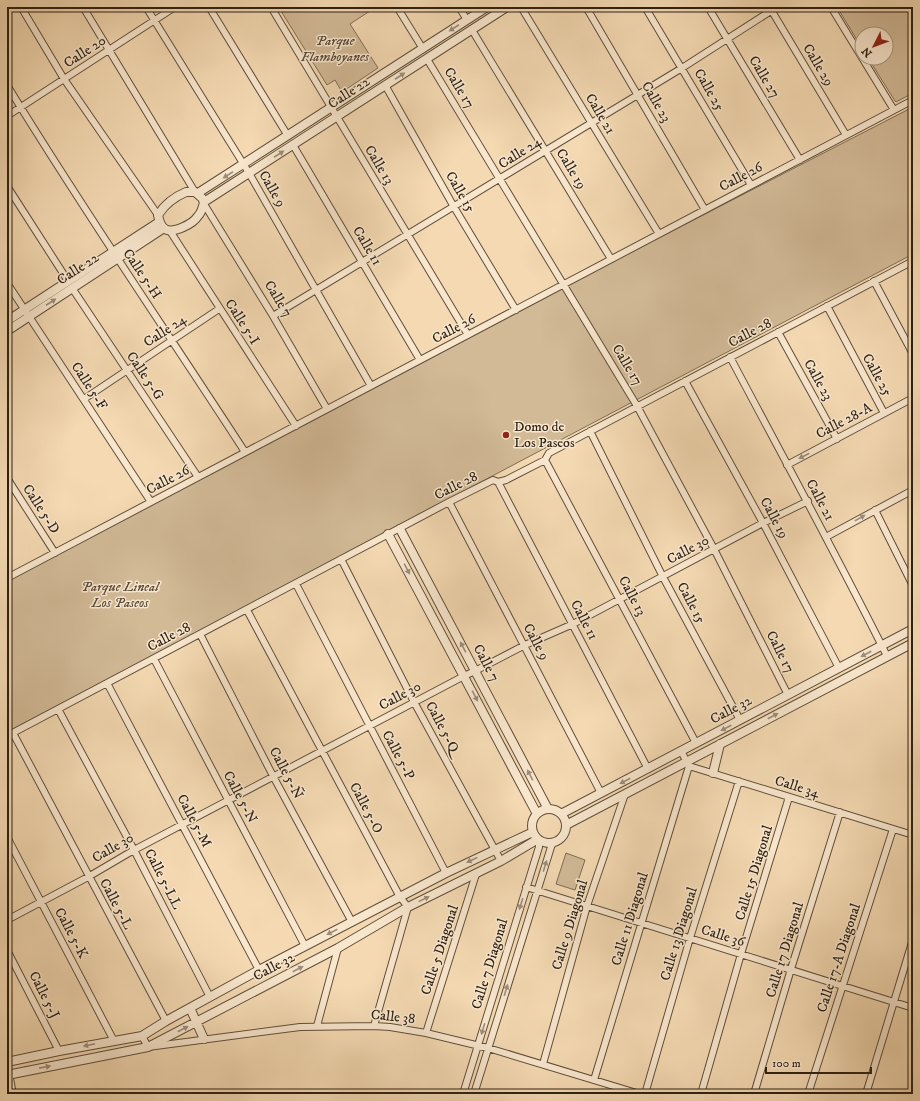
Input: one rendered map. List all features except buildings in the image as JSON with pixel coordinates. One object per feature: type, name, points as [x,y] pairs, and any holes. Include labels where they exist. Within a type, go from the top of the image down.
[{"type":"street","name":"Calle 5-I","points":[[21,7],[64,79],[163,224],[296,426]]},
{"type":"street","points":[[83,7],[204,203],[198,217],[184,227],[163,224],[162,208],[173,199],[186,192],[197,192]]},
{"type":"street","name":"Calle 9","points":[[146,7],[244,164],[371,386]]},
{"type":"street","name":"Calle 20","points":[[7,116],[175,7]]},
{"type":"street","points":[[209,7],[288,136]]},
{"type":"street","name":"Calle 13","points":[[271,7],[329,101],[336,117],[468,335]]},
{"type":"street","points":[[397,7],[422,49]]},
{"type":"street","points":[[459,7],[467,20]]},
{"type":"street","name":"Calle 22","points":[[197,192],[288,136],[487,7]]},
{"type":"street","name":"Calle 22","points":[[204,203],[507,7]]},
{"type":"street","name":"Calle 21","points":[[521,7],[659,234]]},
{"type":"street","name":"Calle 23","points":[[586,7],[705,210]]},
{"type":"street","name":"Calle 25","points":[[645,7],[751,185]]},
{"type":"street","name":"Calle 27","points":[[708,7],[800,160]]},
{"type":"street","points":[[831,7],[894,110]]},
{"type":"street","name":"Calle 24","points":[[273,316],[682,68],[773,8]]},
{"type":"street","name":"Calle 29","points":[[773,8],[846,136]]},
{"type":"street","name":"Calle 19","points":[[472,30],[611,259]]},
{"type":"street","name":"Calle 17","points":[[427,58],[637,406],[714,549],[788,695]]},
{"type":"street","name":"Calle 5-H","points":[[7,85],[245,452]]},
{"type":"street","name":"Calle 15","points":[[386,85],[454,207],[516,310]]},
{"type":"street","name":"Calle 26","points":[[8,576],[55,553],[913,100]]},
{"type":"street","name":"Calle 11","points":[[293,144],[420,360]]},
{"type":"street","name":"Calle 5-G","points":[[7,186],[70,285],[198,477]]},
{"type":"street","name":"Calle 7","points":[[204,203],[273,316],[327,409]]},
{"type":"street","name":"Calle 22","points":[[7,331],[27,313],[163,224]]},
{"type":"street","name":"Calle 28","points":[[10,735],[449,502],[493,480],[498,482],[506,480],[546,460],[549,453],[913,261]]},
{"type":"street","points":[[874,281],[913,354]]},
{"type":"street","name":"Calle 5-F","points":[[7,283],[151,502]]},
{"type":"street","name":"Calle 25","points":[[826,306],[884,413]]},
{"type":"street","name":"Calle 24","points":[[84,399],[219,309]]},
{"type":"street","name":"Calle 22","points":[[7,321],[27,313]]},
{"type":"street","name":"Calle 23","points":[[778,332],[837,439]]},
{"type":"street","name":"Calle 21","points":[[730,357],[787,465],[808,501],[887,656]]},
{"type":"street","name":"Calle 19","points":[[685,381],[763,523],[839,668]]},
{"type":"street","name":"Calle 28-A","points":[[787,465],[913,398]]},
{"type":"street","name":"Calle 15","points":[[590,431],[663,577],[740,720]]},
{"type":"street","name":"Calle 13","points":[[546,460],[696,743]]},
{"type":"street","name":"Calle 5-D","points":[[7,478],[55,553]]},
{"type":"street","name":"Calle 11","points":[[498,482],[648,769]]},
{"type":"street","points":[[826,537],[913,490]]},
{"type":"street","name":"Calle 30","points":[[7,920],[88,877],[134,850],[322,750],[525,645],[573,624],[763,523],[808,501]]},
{"type":"street","name":"Calle 9","points":[[449,502],[601,793]]},
{"type":"street","points":[[875,510],[913,586]]},
{"type":"street","name":"Calle 7","points":[[400,529],[548,809]]},
{"type":"street","name":"Calle 7","points":[[388,534],[537,814]]},
{"type":"street","name":"Calle 5-Q","points":[[341,559],[414,702],[501,861]]},
{"type":"street","name":"Calle 5-P","points":[[296,584],[446,873]]},
{"type":"street","name":"Calle 5-O","points":[[247,610],[400,897],[408,907]]},
{"type":"street","name":"Calle 32","points":[[561,814],[913,629]]},
{"type":"street","name":"Calle 5-Ñ","points":[[200,634],[352,922]]},
{"type":"street","name":"Calle 32","points":[[566,825],[625,794],[688,764],[720,744],[913,642]]},
{"type":"street","name":"Calle 5-N","points":[[154,659],[305,946]]},
{"type":"street","name":"Calle 5-M","points":[[107,684],[183,824],[259,970]]},
{"type":"street","name":"Calle 5-LL","points":[[58,709],[210,996]]},
{"type":"street","name":"Calle 5-L","points":[[10,735],[166,1021]]},
{"type":"street","points":[[713,773],[720,744]]},
{"type":"street","points":[[681,751],[688,764]]},
{"type":"street","name":"Calle 34","points":[[688,764],[913,835]]},
{"type":"street","name":"Calle 11 Diagonal","points":[[594,1080],[688,764]]},
{"type":"street","name":"Calle 13 Diagonal","points":[[645,1094],[690,938],[739,781]]},
{"type":"street","name":"Calle 9 Diagonal","points":[[543,1064],[587,906],[625,794]]},
{"type":"street","name":"Calle 15 Diagonal","points":[[701,1094],[741,954],[789,797]]},
{"type":"street","points":[[548,809],[554,810],[561,814],[566,825],[563,836],[553,843],[546,843],[539,840],[533,832],[532,823],[537,814],[548,809]]},
{"type":"street","name":"Calle 17 Diagonal","points":[[754,1094],[840,812]]},
{"type":"street","name":"Calle 17-A Diagonal","points":[[808,1094],[892,829]]},
{"type":"street","name":"Calle 32","points":[[7,1062],[142,1036],[210,996],[305,946],[446,873],[533,832]]},
{"type":"street","name":"Calle 5-K","points":[[7,836],[114,1041]]},
{"type":"street","name":"Calle 32","points":[[8,1074],[148,1047],[338,948],[408,907],[476,874],[539,840]]},
{"type":"street","name":"Calle 7 Diagonal","points":[[464,1091],[539,847],[539,840]]},
{"type":"street","name":"Calle 7 Diagonal","points":[[475,1093],[553,843]]},
{"type":"street","name":"Calle 5 Diagonal","points":[[426,1033],[476,874]]},
{"type":"street","name":"Calle 36","points":[[526,887],[913,1008]]},
{"type":"street","points":[[374,1026],[408,907]]},
{"type":"street","points":[[866,1094],[913,938]]},
{"type":"street","points":[[317,1026],[338,948]]},
{"type":"street","name":"Calle 5-J","points":[[7,950],[59,1051]]},
{"type":"street","points":[[190,1008],[204,1039]]},
{"type":"street","name":"Calle 38","points":[[148,1047],[300,1026],[390,1027],[426,1033],[488,1048],[640,1094]]},
{"type":"street","points":[[142,1036],[148,1047]]},
{"type":"street","points":[[7,1062],[8,1074],[13,1094]]},
{"type":"street","points":[[464,1091],[475,1093]]},
{"type":"green space","name":"Parque Flamboyanes","points":[[287,7],[376,7],[350,24],[378,68],[342,92],[335,80],[327,85],[281,11]]},
{"type":"green space","points":[[837,7],[913,7],[913,93],[896,102],[873,66],[894,66],[894,26],[854,26],[854,35]]},
{"type":"green space","name":"Parque Lineal Los Paseos","points":[[913,107],[913,254],[7,732],[7,578],[567,285]]},
{"type":"green space","points":[[566,853],[585,860],[575,890],[556,884]]},
{"type":"place","name":"Domo de Los Paseos","points":[[506,435]]}]
